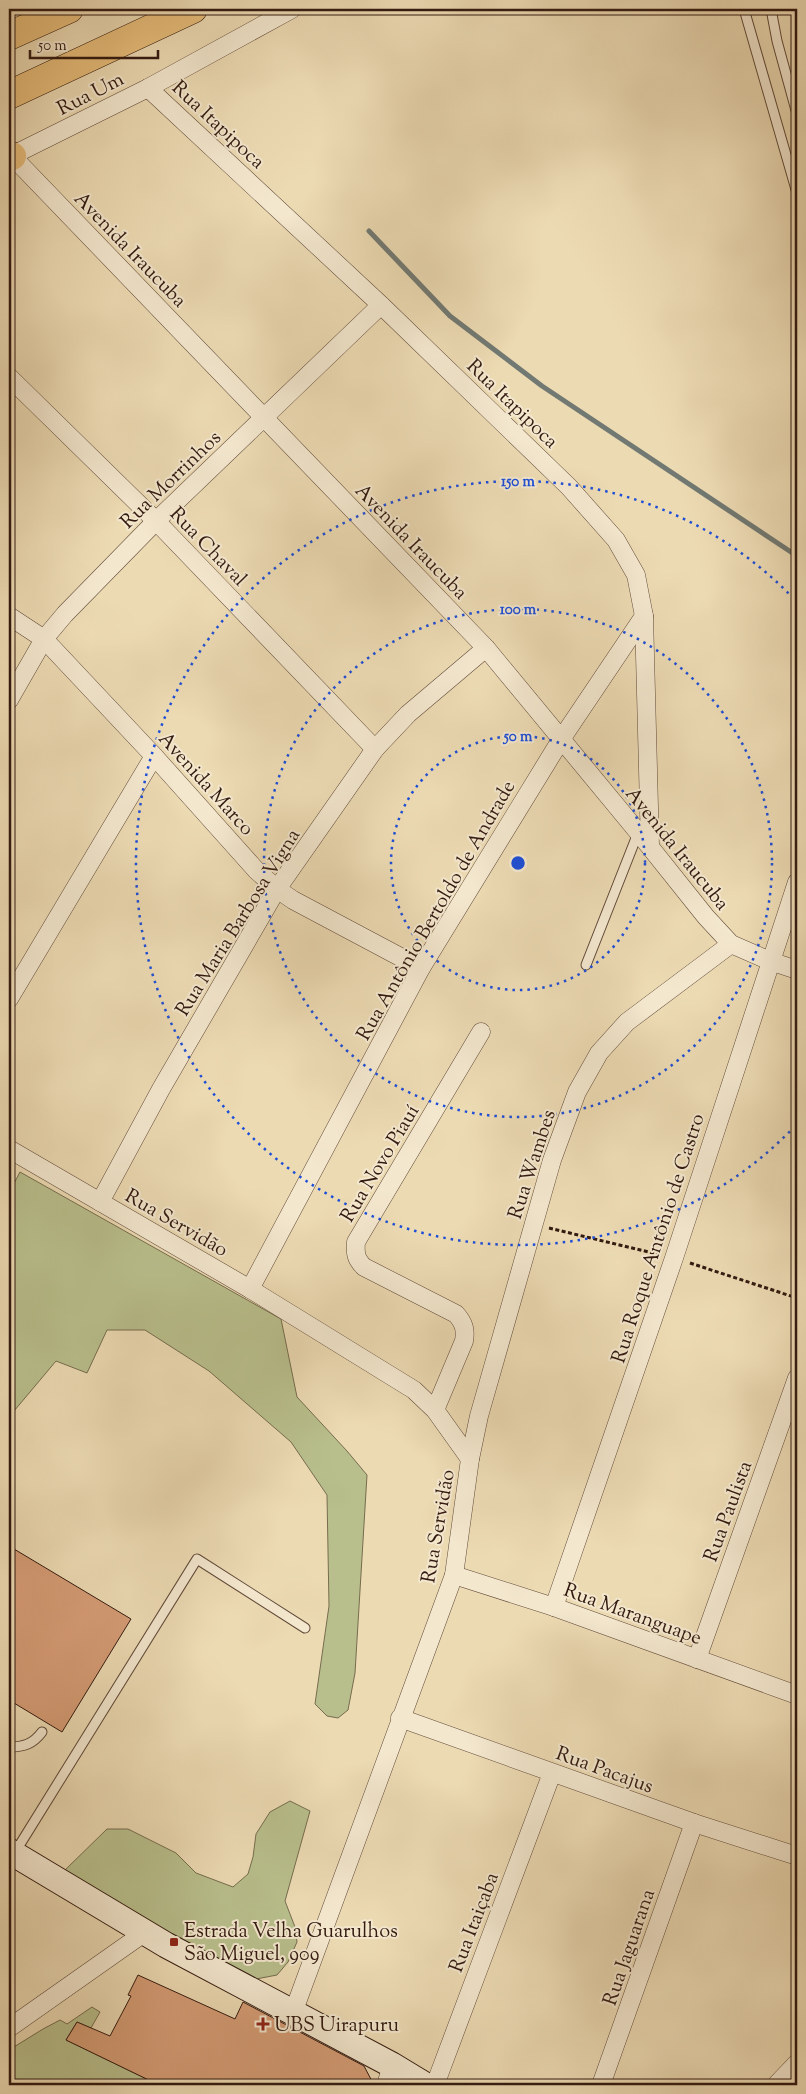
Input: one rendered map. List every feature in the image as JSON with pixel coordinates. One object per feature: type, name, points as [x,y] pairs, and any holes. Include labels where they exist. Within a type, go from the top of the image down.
[{"type":"highway","points":[[9,36],[69,9]]},
{"type":"highway","points":[[9,95],[193,9]]},
{"type":"street","name":"Rua Um","points":[[10,156],[148,88],[292,9]]},
{"type":"street","name":"Rua Itapipoca","points":[[148,88],[381,305],[569,487],[616,540],[636,575],[644,616],[650,846]]},
{"type":"street","name":"Avenida Iraucuba","points":[[10,156],[486,648],[562,738],[706,917],[732,944],[770,961],[797,970]]},
{"type":"street","name":"Rua Morrinhos","points":[[9,700],[44,639],[65,614],[156,522],[381,305]]},
{"type":"street","name":"Rua Chaval","points":[[9,377],[156,522],[375,749]]},
{"type":"street","name":"Avenida Marco","points":[[9,616],[44,639],[154,756],[256,870],[277,889],[293,900],[420,968]]},
{"type":"street","name":"Rua Antônio Bertoldo de Andrade","points":[[250,1289],[420,968],[562,738],[644,616]]},
{"type":"street","name":"Rua Maria Barbosa Vigna","points":[[100,1202],[161,1089],[277,889],[375,749],[408,714],[486,648]]},
{"type":"street","points":[[9,999],[154,756]]},
{"type":"street","name":"Rua Roque Antônio de Castro","points":[[554,1607],[674,1258],[797,882]]},
{"type":"street","name":"Rua Wambes","points":[[470,1458],[479,1416],[550,1169],[576,1092],[599,1053],[627,1022],[732,944]]},
{"type":"street","name":"Rua Novo Piauí","points":[[435,1410],[464,1341],[466,1331],[462,1322],[456,1314],[364,1267],[357,1260],[355,1252],[356,1242],[481,1032]]},
{"type":"street","name":"Rua Servidão","points":[[9,1149],[250,1289],[414,1390],[435,1410],[470,1458],[454,1575],[293,2013]]},
{"type":"street","name":"Rua Paulista","points":[[697,1659],[797,1378]]},
{"type":"street","name":"Rua Maranguape","points":[[454,1575],[554,1607],[797,1695]]},
{"type":"street","name":"Rua Pacajus","points":[[400,1718],[694,1824],[797,1856]]},
{"type":"street","name":"Rua Itaiçaba","points":[[435,2085],[552,1773]]},
{"type":"street","name":"Rua Jaguarana","points":[[601,2085],[694,1824]]},
{"type":"street","points":[[11,1852],[144,1933],[293,2013],[389,2075],[425,2085]]},
{"type":"street","points":[[9,2028],[144,1933]]},
{"type":"street","points":[[776,2085],[797,2064]]},
{"type":"lane","points":[[744,9],[797,193]]},
{"type":"lane","points":[[771,9],[777,41],[797,114]]},
{"type":"lane","points":[[586,965],[638,832]]},
{"type":"lane","points":[[11,1852],[197,1559],[305,1628]]},
{"type":"lane","points":[[9,1747],[22,1747],[35,1742],[42,1732]]},
{"type":"green space","points":[[20,1172],[281,1319],[297,1397],[367,1475],[355,1673],[348,1710],[338,1718],[327,1716],[315,1704],[329,1606],[327,1495],[291,1442],[209,1371],[145,1330],[107,1330],[87,1373],[56,1361],[9,1417],[9,1193]]},
{"type":"green space","points":[[290,1801],[310,1811],[285,1901],[295,1927],[297,1942],[288,1962],[277,1975],[251,1980],[64,1871],[107,1829],[128,1829],[176,1853],[196,1873],[233,1887],[248,1874],[253,1857],[256,1834],[270,1812]]},
{"type":"green space","points":[[92,2007],[100,2012],[91,2028],[77,2022],[66,2040],[159,2085],[9,2085],[9,2050],[60,2020],[67,2024]]},
{"type":"building","points":[[9,1546],[131,1619],[62,1732],[9,1700]]},
{"type":"building","points":[[138,1975],[235,2019],[243,2002],[364,2066],[374,2085],[159,2085],[66,2040],[77,2022],[110,2036],[131,1996],[128,1995]]},
{"type":"waterway","points":[[369,231],[450,316],[542,386],[797,556]]},
{"type":"place","name":"Estrada Velha Guarulhos São Miguel, 909","points":[[174,1942]]},
{"type":"place","name":"UBS Uirapuru","points":[[263,2024]]}]
